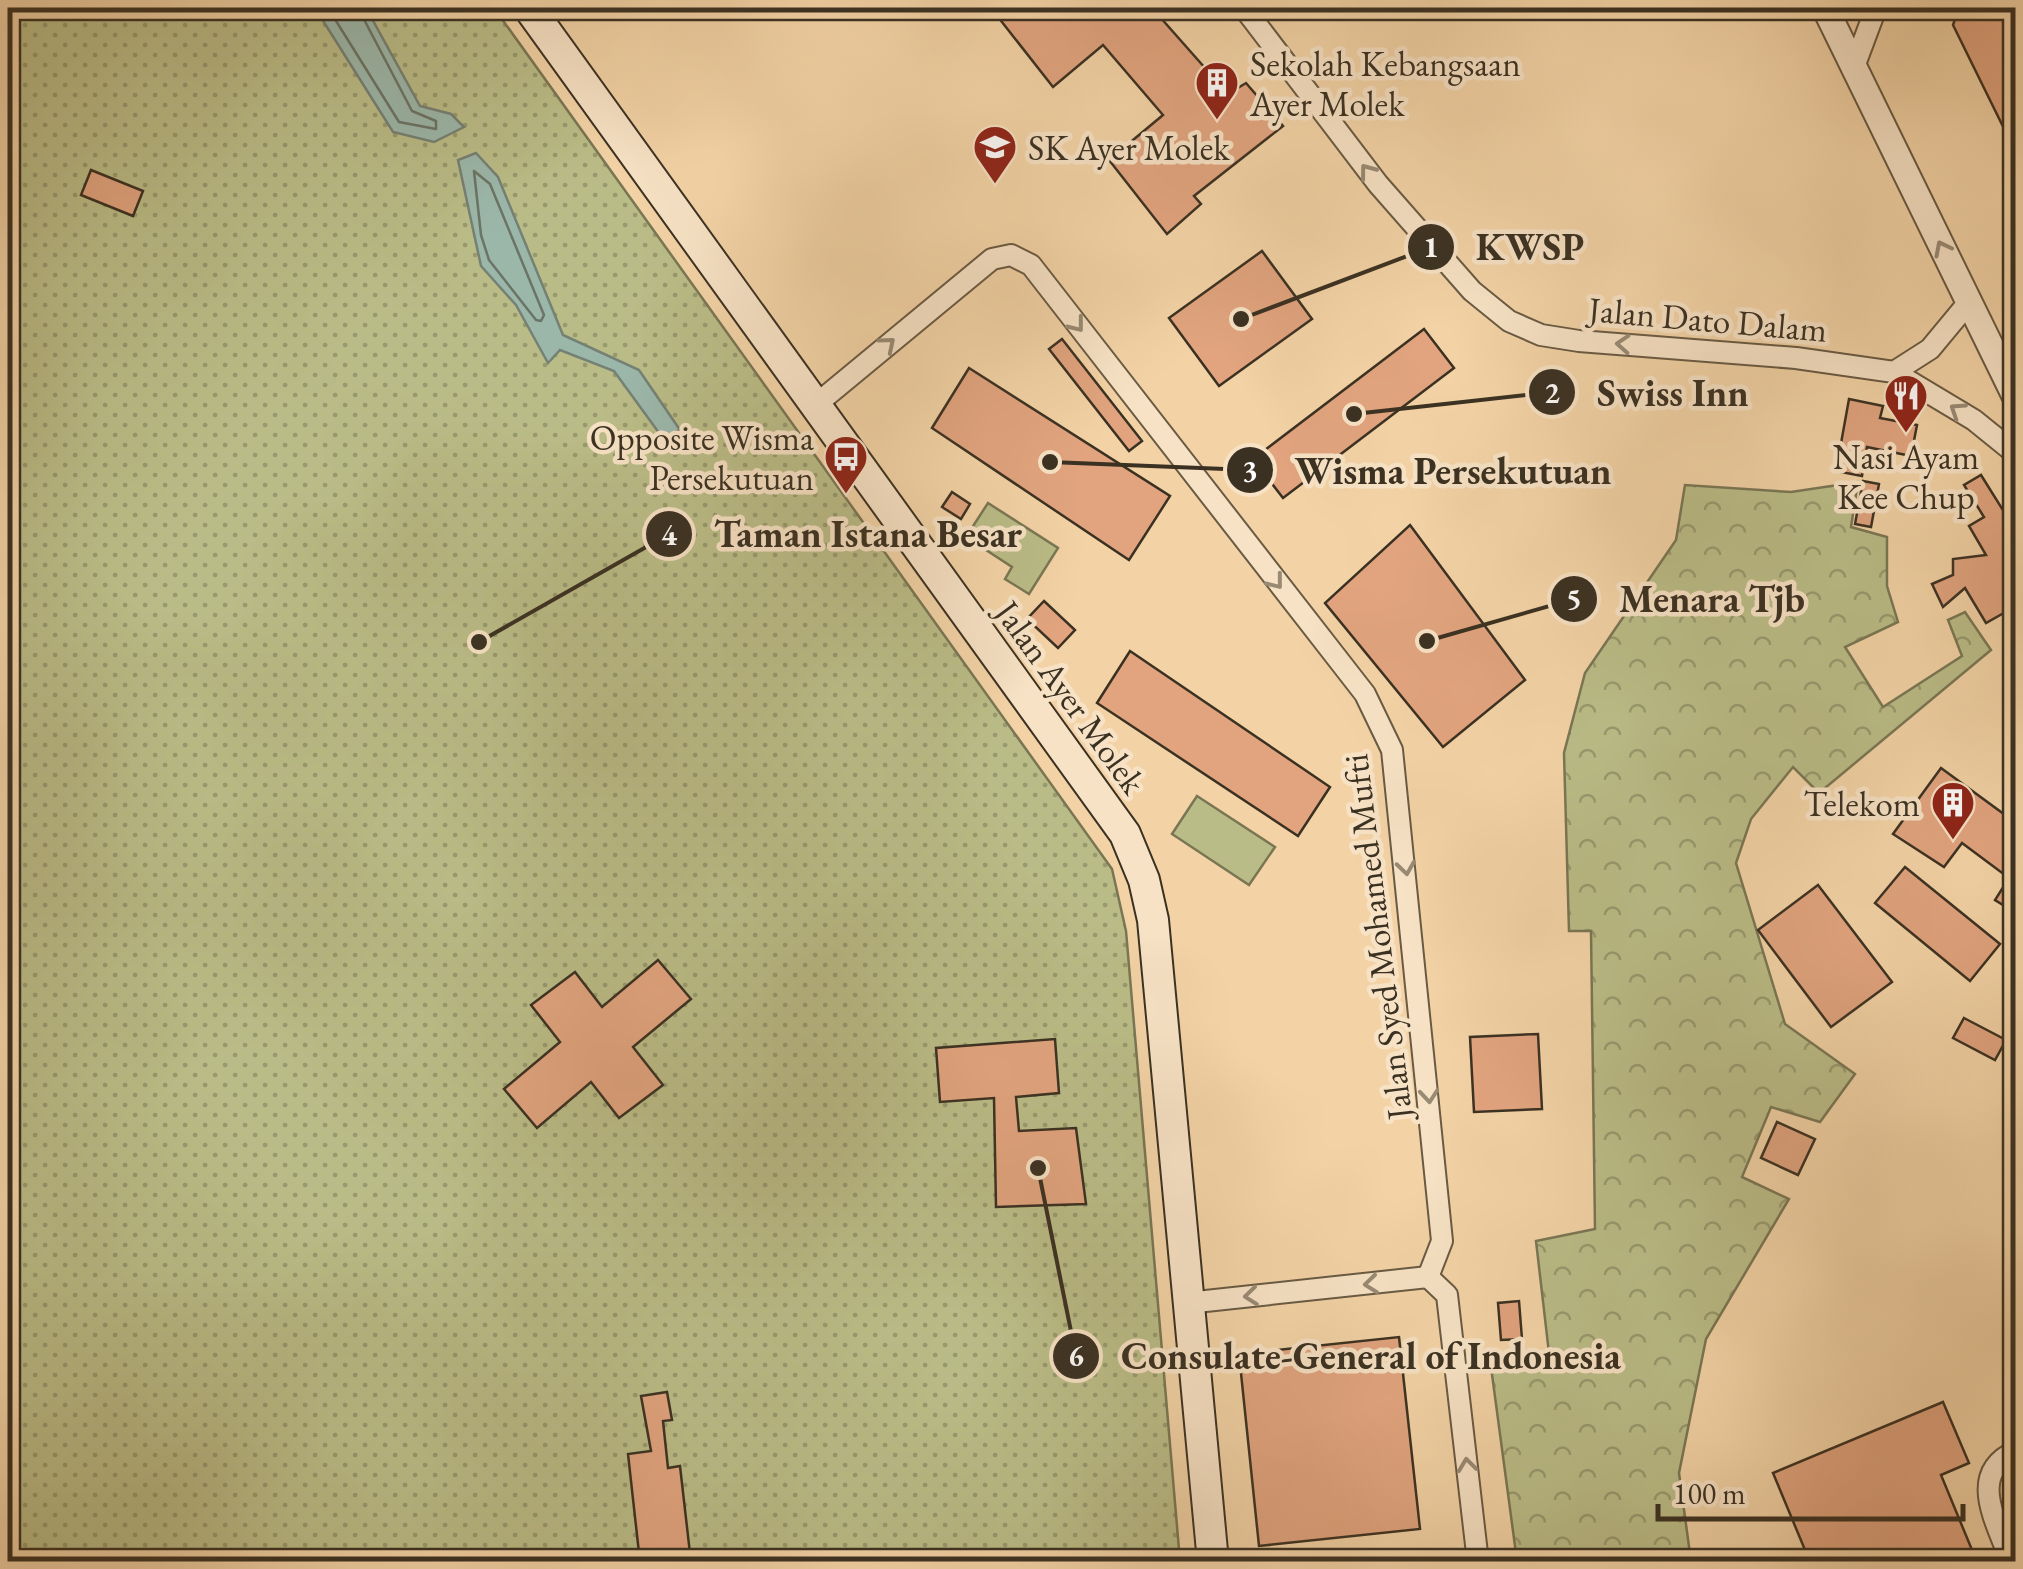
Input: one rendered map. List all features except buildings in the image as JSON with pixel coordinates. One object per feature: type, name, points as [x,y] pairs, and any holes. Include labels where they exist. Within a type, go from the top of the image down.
[{"type":"main road","name":"Jalan Ayer Molek","points":[[528,8],[1125,834],[1144,880],[1153,920],[1213,1562]]},
{"type":"main road","points":[[553,41],[556,8]]},
{"type":"street","name":"Jalan Dato Dalam","points":[[1244,8],[1378,184],[1472,291],[1509,321],[1542,334],[1579,340],[1796,358],[1894,372],[1974,420],[2016,454]]},
{"type":"street","points":[[1825,8],[2016,398]]},
{"type":"street","points":[[1854,67],[1876,8]]},
{"type":"street","name":"Jalan Syed Mohamed Mufti","points":[[813,407],[992,260],[1011,255],[1031,265],[1364,694],[1392,750],[1410,896],[1442,1241],[1428,1276]]},
{"type":"street","points":[[1894,372],[1930,349],[1968,302]]},
{"type":"street","points":[[1188,1303],[1428,1276],[1446,1295],[1478,1562]]},
{"type":"street","points":[[2011,1562],[1987,1496],[1988,1473],[1998,1459],[2016,1451]]},
{"type":"green space","points":[[8,8],[494,8],[1112,869],[1126,931],[1180,1561],[8,1562]]},
{"type":"green space","points":[[1858,482],[1851,527],[1887,537],[1887,586],[1898,622],[1845,647],[1883,707],[1962,656],[1948,620],[1965,612],[1991,650],[1819,793],[1793,767],[1751,819],[1736,863],[1785,1024],[1855,1074],[1820,1122],[1771,1107],[1742,1177],[1789,1199],[1706,1339],[1679,1473],[1691,1561],[1517,1561],[1491,1367],[1549,1353],[1536,1241],[1595,1229],[1591,931],[1569,931],[1564,753],[1585,673],[1676,540],[1685,485],[1791,492]]},
{"type":"green space","points":[[988,503],[1058,548],[1029,594],[1005,579],[1012,567],[966,537]]},
{"type":"green space","points":[[1197,796],[1275,847],[1249,885],[1172,834]]},
{"type":"water","points":[[315,8],[366,8],[420,106],[451,114],[464,127],[434,142],[393,132]]},
{"type":"water","points":[[476,153],[498,177],[563,335],[639,370],[680,430],[662,437],[614,371],[560,350],[548,363],[516,305],[481,266],[458,160]]},
{"type":"place","name":"Sekolah Kebangsaan Ayer Molek","points":[[1217,121]]},
{"type":"place","name":"SK Ayer Molek","points":[[995,185]]},
{"type":"place","name":"KWSP","points":[[1241,319]]},
{"type":"place","name":"Swiss Inn","points":[[1354,414]]},
{"type":"place","name":"Nasi Ayam Kee Chup","points":[[1906,434]]},
{"type":"place","name":"Wisma Persekutuan","points":[[1050,462]]},
{"type":"place","name":"Opposite Wisma Persekutuan","points":[[846,495]]},
{"type":"place","name":"Menara Tjb","points":[[1427,641]]},
{"type":"place","name":"Taman Istana Besar","points":[[479,642]]},
{"type":"place","name":"Telekom","points":[[1953,841]]},
{"type":"place","name":"Consulate-General of Indonesia","points":[[1038,1168]]}]
